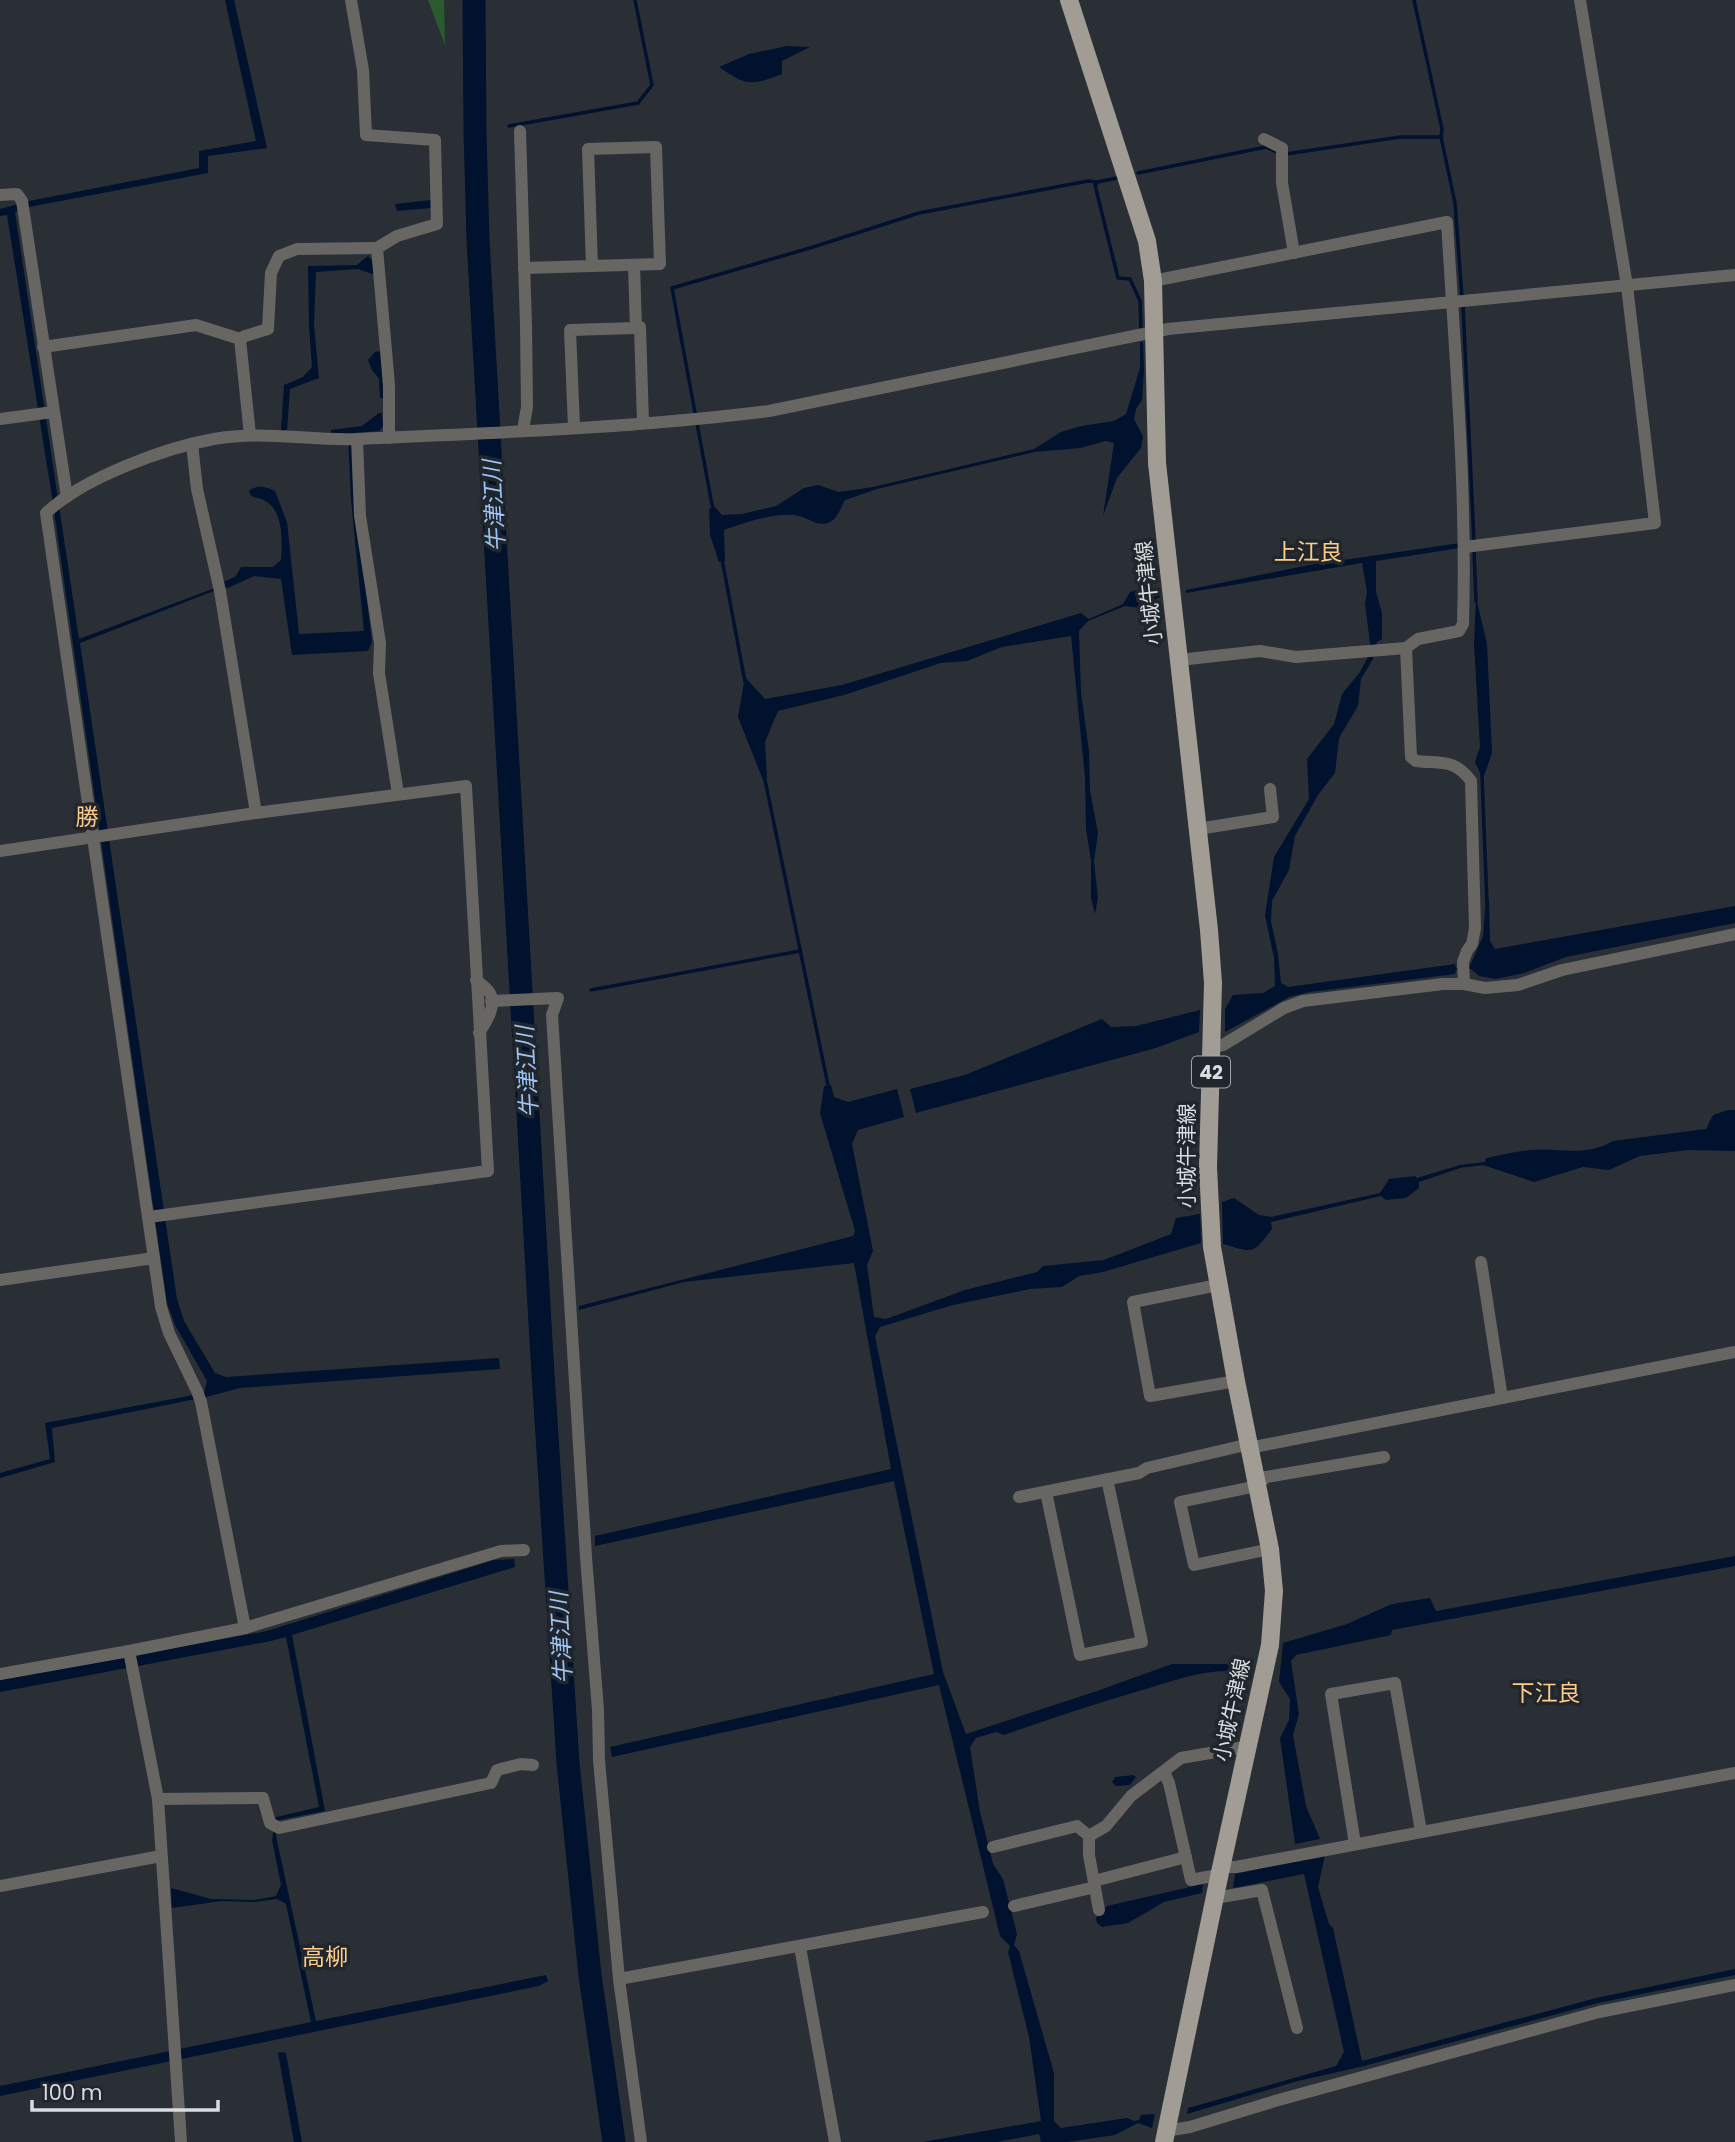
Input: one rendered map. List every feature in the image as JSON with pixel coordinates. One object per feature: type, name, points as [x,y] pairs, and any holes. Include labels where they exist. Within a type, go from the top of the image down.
[{"type":"main road","name":"小城牛津線","points":[[1069,0],[1136,202],[1147,241],[1153,281],[1145,333],[1213,984],[1209,1213],[1218,1285],[1270,1549],[1274,1591],[1270,1645],[1165,2137]]},
{"type":"street","points":[[240,339],[268,329],[271,273],[279,256],[297,249],[377,248],[397,236],[437,224],[435,141],[366,135],[363,70],[351,0]]},
{"type":"street","points":[[1465,547],[1655,523],[1627,286],[1580,0]]},
{"type":"street","points":[[520,131],[527,407],[523,430]]},
{"type":"street","points":[[1264,139],[1282,154],[1282,183],[1294,253]]},
{"type":"street","points":[[524,268],[634,265],[660,264],[656,147],[589,149],[592,266]]},
{"type":"street","points":[[0,194],[17,194],[22,201],[53,412],[60,502]]},
{"type":"street","points":[[1153,281],[1447,222],[1460,302],[1465,547],[1463,624],[1459,631],[1418,639],[1406,648],[1296,657],[1260,651],[1179,660]]},
{"type":"street","points":[[377,248],[389,385],[389,438]]},
{"type":"street","points":[[634,265],[636,328]]},
{"type":"street","points":[[244,1628],[199,1396],[161,1307],[46,513],[60,502],[115,471],[163,452],[218,438],[250,435],[343,440],[687,421],[769,411],[1145,333],[1735,275]]},
{"type":"street","points":[[43,347],[196,325],[240,339]]},
{"type":"street","points":[[574,427],[570,330],[640,327],[643,423]]},
{"type":"street","points":[[240,339],[250,435]]},
{"type":"street","points":[[0,419],[53,412]]},
{"type":"street","points":[[357,439],[360,516],[380,643],[379,673],[398,794]]},
{"type":"street","points":[[191,444],[197,489],[219,588],[256,813]]},
{"type":"street","points":[[1406,648],[1411,757],[1416,761],[1451,764],[1463,769],[1471,781],[1475,928],[1472,944],[1463,962],[1464,980]]},
{"type":"street","points":[[0,851],[256,813],[466,786],[488,1171],[149,1217]]},
{"type":"street","points":[[1198,829],[1273,817],[1270,789]]},
{"type":"street","points":[[1211,1048],[1223,1045],[1284,1008],[1303,1001],[1464,980],[1485,988],[1518,985],[1562,970],[1735,934]]},
{"type":"street","points":[[476,980],[489,993],[491,1001],[491,1014],[479,1033]]},
{"type":"street","points":[[491,1001],[558,998],[552,1015],[568,1292],[598,1710],[599,1760],[619,1979],[640,2142]]},
{"type":"street","points":[[0,1280],[153,1258]]},
{"type":"street","points":[[1482,1262],[1502,1398]]},
{"type":"street","points":[[1218,1285],[1133,1302],[1147,1383],[1150,1396],[1236,1381]]},
{"type":"street","points":[[1019,1497],[1139,1473],[1147,1468],[1241,1446],[1249,1448],[1735,1352]]},
{"type":"street","points":[[1270,1549],[1194,1565],[1180,1503],[1257,1486],[1266,1478],[1384,1457]]},
{"type":"street","points":[[1046,1492],[1080,1655],[1142,1642],[1107,1479]]},
{"type":"street","points":[[0,1674],[244,1628],[501,1551],[524,1550]]},
{"type":"street","points":[[129,1651],[158,1799],[181,2142]]},
{"type":"street","points":[[1355,1844],[1331,1694],[1395,1683],[1421,1831]]},
{"type":"street","points":[[1089,1836],[1106,1826],[1131,1796],[1181,1758],[1247,1749]]},
{"type":"street","points":[[158,1799],[263,1798],[276,1827],[491,1783],[497,1770],[521,1763],[533,1765]]},
{"type":"street","points":[[1164,1772],[1169,1783],[1191,1880],[1236,1867],[1735,1773]]},
{"type":"street","points":[[993,1847],[1076,1826],[1089,1836]]},
{"type":"street","points":[[1089,1836],[1089,1855],[1099,1910]]},
{"type":"street","points":[[0,1886],[161,1856]]},
{"type":"street","points":[[1014,1906],[1186,1857]]},
{"type":"street","points":[[1214,1898],[1262,1890],[1297,2028]]},
{"type":"street","points":[[619,1979],[983,1912]]},
{"type":"street","points":[[800,1947],[835,2142]]},
{"type":"street","points":[[1165,2137],[1275,2101],[1599,2012],[1735,1985]]},
{"type":"green space","points":[[428,0],[444,0],[445,45]]},
{"type":"water","points":[[225,0],[234,0],[267,148],[208,156],[208,173],[29,207],[15,212],[79,639],[223,585],[236,576],[241,567],[273,567],[281,560],[281,529],[273,507],[251,496],[249,491],[258,487],[275,491],[287,522],[299,634],[364,631],[351,500],[348,436],[331,434],[331,430],[362,426],[382,413],[383,426],[379,431],[354,433],[355,499],[372,642],[368,651],[292,655],[281,579],[254,576],[80,643],[177,1299],[184,1321],[215,1373],[226,1377],[499,1358],[500,1369],[240,1388],[52,1428],[55,1462],[0,1478],[0,1473],[50,1459],[45,1423],[204,1393],[207,1381],[175,1325],[167,1303],[52,497],[7,215],[0,216],[0,209],[199,168],[199,151],[256,141]]},
{"type":"water","points":[[787,46],[810,47],[782,61],[782,74],[763,81],[743,81],[719,67],[749,54]]},
{"type":"water","points":[[431,200],[432,208],[397,211],[395,204]]},
{"type":"water","points":[[368,256],[374,262],[375,275],[358,269],[316,272],[314,324],[319,378],[290,389],[287,430],[281,430],[284,385],[303,377],[312,367],[308,266],[357,265]]},
{"type":"water","points":[[1140,342],[1143,342],[1144,370],[1142,400],[1134,419],[1143,436],[1141,448],[1117,478],[1103,516],[1114,443],[1106,441],[1080,448],[1035,452],[877,489],[845,500],[835,518],[826,524],[791,515],[771,516],[741,524],[724,530],[725,561],[719,562],[710,535],[709,509],[715,507],[722,515],[742,514],[776,506],[804,488],[818,485],[839,492],[873,487],[1034,449],[1061,432],[1114,421],[1126,414],[1140,368]]},
{"type":"water","points":[[382,351],[383,399],[380,397],[379,379],[368,360],[375,352]]},
{"type":"water","points":[[1460,543],[1460,548],[1376,561],[1376,592],[1382,613],[1382,639],[1377,642],[1373,659],[1361,679],[1358,706],[1339,738],[1335,773],[1318,795],[1295,836],[1289,870],[1272,901],[1271,921],[1281,983],[1288,987],[1455,964],[1456,968],[1470,966],[1483,936],[1486,899],[1489,899],[1490,941],[1495,949],[1735,906],[1735,923],[1566,957],[1524,973],[1496,979],[1479,976],[1471,969],[1456,970],[1455,974],[1310,992],[1289,997],[1225,1032],[1225,1009],[1233,995],[1263,993],[1275,986],[1274,958],[1265,915],[1274,857],[1309,799],[1307,759],[1334,724],[1342,694],[1360,672],[1371,651],[1365,604],[1367,592],[1362,563],[1186,593],[1186,590],[1309,565]]},
{"type":"water","points":[[1144,588],[1159,592],[1160,597],[1140,608],[1125,606],[1088,621],[1079,631],[1081,692],[1089,751],[1090,790],[1098,833],[1094,861],[1098,898],[1095,914],[1091,898],[1085,778],[1071,636],[1002,647],[967,661],[941,663],[844,695],[778,711],[765,742],[767,779],[763,780],[738,717],[745,677],[765,699],[842,685],[1081,613],[1089,619],[1123,604],[1130,592]]},
{"type":"water","points":[[1476,597],[1487,644],[1492,753],[1483,779],[1475,762],[1480,747],[1474,643]]},
{"type":"water","points":[[1200,1010],[1199,1032],[1156,1048],[916,1113],[910,1089],[965,1075],[1102,1019],[1111,1027],[1136,1026]]},
{"type":"water","points":[[831,1085],[834,1097],[848,1102],[897,1089],[904,1117],[858,1130],[852,1144],[873,1251],[867,1265],[874,1317],[886,1319],[965,1290],[1037,1272],[1043,1266],[1104,1260],[1171,1234],[1176,1218],[1200,1214],[1201,1243],[1103,1272],[1079,1276],[1062,1287],[1030,1289],[953,1305],[880,1327],[875,1336],[943,1672],[966,1734],[1172,1664],[1239,1664],[1251,1669],[1251,1674],[1223,1671],[1180,1679],[1088,1706],[1004,1735],[996,1732],[976,1738],[970,1747],[980,1812],[993,1864],[1003,1879],[1017,1934],[1014,1945],[1019,1951],[1054,2073],[1054,2121],[1061,2128],[1127,2118],[1134,2121],[1139,2120],[1141,2115],[1155,2114],[1152,2128],[1138,2123],[1115,2135],[1067,2142],[1041,2142],[1039,2134],[997,2142],[923,2142],[1041,2121],[1029,2037],[1008,1952],[1010,1946],[1000,1936],[939,1685],[612,1757],[610,1747],[934,1674],[894,1481],[595,1546],[595,1536],[891,1469],[854,1263],[684,1282],[579,1310],[579,1306],[853,1236],[855,1231],[820,1113],[824,1086]]},
{"type":"water","points":[[1735,1110],[1735,1151],[1688,1150],[1640,1156],[1609,1170],[1583,1167],[1534,1182],[1483,1165],[1460,1168],[1419,1182],[1419,1188],[1406,1198],[1386,1200],[1381,1196],[1271,1222],[1272,1229],[1252,1250],[1223,1244],[1222,1202],[1234,1198],[1259,1215],[1271,1217],[1380,1193],[1389,1179],[1417,1178],[1460,1165],[1485,1162],[1486,1158],[1542,1149],[1582,1151],[1613,1141],[1706,1129],[1713,1115]]},
{"type":"water","points":[[1735,1556],[1735,1566],[1392,1630],[1391,1635],[1296,1655],[1291,1661],[1299,1714],[1293,1735],[1306,1806],[1320,1839],[1295,1844],[1280,1738],[1289,1720],[1290,1699],[1279,1682],[1283,1643],[1347,1624],[1392,1604],[1430,1598],[1436,1611]]},
{"type":"water","points":[[514,1559],[515,1567],[292,1635],[325,1811],[279,1820],[276,1836],[316,2021],[546,1975],[548,1981],[539,1986],[0,2096],[0,2086],[311,2022],[286,1904],[277,1899],[255,1902],[222,1901],[172,1908],[171,1888],[211,1899],[254,1900],[276,1896],[281,1885],[272,1840],[276,1817],[319,1807],[286,1637],[0,1692],[0,1680],[267,1631],[494,1560]]},
{"type":"water","points":[[1115,1777],[1136,1777],[1130,1785],[1116,1786],[1112,1782]]},
{"type":"water","points":[[1325,1855],[1318,1887],[1329,1924],[1333,1928],[1362,2061],[1596,1998],[1735,1969],[1735,1975],[1598,2003],[1298,2081],[1187,2114],[1188,2108],[1336,2066],[1344,2052],[1304,1874],[1233,1888],[1235,1874]]},
{"type":"water","points":[[1203,1884],[1202,1893],[1164,1902],[1128,1923],[1102,1927],[1097,1923],[1096,1918],[1107,1906]]},
{"type":"water","points":[[278,2053],[286,2053],[302,2142],[294,2142]]},
{"type":"waterway","name":"牛津江川","points":[[474,0],[478,240],[568,1763],[590,1975],[614,2142]]},
{"type":"waterway","points":[[509,126],[638,103],[652,85],[635,0]]},
{"type":"waterway","points":[[1414,0],[1455,203],[1462,297]]},
{"type":"waterway","points":[[1286,154],[1400,137],[1441,137]]},
{"type":"waterway","points":[[1138,173],[1266,147],[1279,153]]},
{"type":"waterway","points":[[713,510],[672,288],[919,213],[1117,178]]},
{"type":"waterway","points":[[1097,183],[1095,185],[1118,278],[1130,279],[1140,301],[1141,331]]},
{"type":"waterway","points":[[1463,305],[1474,542]]},
{"type":"waterway","points":[[1474,550],[1476,601]]},
{"type":"waterway","points":[[722,559],[745,682]]},
{"type":"waterway","points":[[764,775],[829,1090]]},
{"type":"waterway","points":[[1482,775],[1487,904]]},
{"type":"waterway","points":[[591,990],[800,951]]},
{"type":"district","name":"上江良","points":[[1308,552]]},
{"type":"district","name":"勝","points":[[87,817]]},
{"type":"district","name":"下江良","points":[[1546,1693]]},
{"type":"district","name":"高柳","points":[[325,1957]]}]
